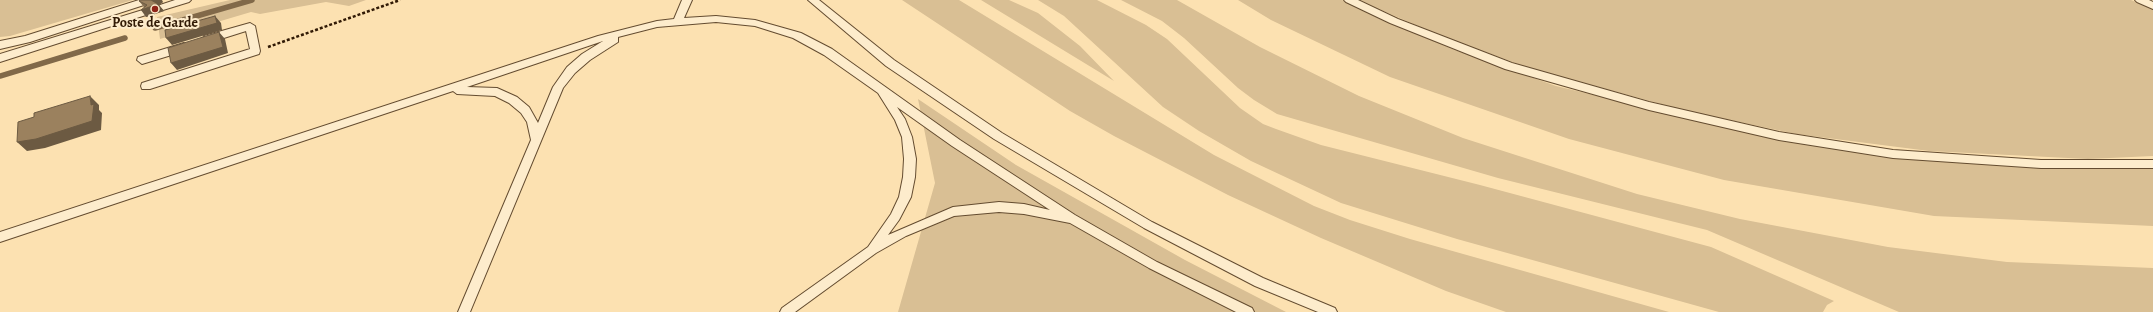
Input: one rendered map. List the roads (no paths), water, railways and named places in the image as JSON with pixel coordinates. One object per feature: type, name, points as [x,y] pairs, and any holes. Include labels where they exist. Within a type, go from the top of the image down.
[{"type":"lane","points":[[163,7],[186,0]]},
{"type":"lane","points":[[676,23],[687,0]]},
{"type":"lane","points":[[813,0],[890,63],[1005,140],[1148,225],[1259,282],[1330,312]]},
{"type":"lane","points":[[1349,0],[1394,21],[1509,66],[1649,106],[1779,136],[1893,154],[2041,164],[2153,164]]},
{"type":"lane","points":[[2140,0],[2153,6]]},
{"type":"lane","points":[[0,45],[145,7],[0,58]]},
{"type":"lane","points":[[0,238],[634,28],[716,19],[755,23],[797,35],[828,52],[956,143],[1076,221],[1153,265],[1248,312]]},
{"type":"lane","points":[[142,60],[250,26],[255,51],[146,86]]},
{"type":"lane","points":[[464,312],[558,86],[571,70],[606,44],[634,28]]},
{"type":"lane","points":[[863,257],[881,237],[895,217],[905,197],[910,177],[910,159],[907,137],[900,119],[879,89]]},
{"type":"lane","points":[[430,95],[458,90],[497,92],[513,100],[526,110],[532,122],[536,140]]},
{"type":"lane","points":[[786,312],[863,257],[902,233],[930,220],[959,211],[1005,208],[1024,209],[1076,221]]},
{"type":"waterway","points":[[155,28],[252,0]]},
{"type":"waterway","points":[[0,76],[125,38]]},
{"type":"place","name":"Poste de Garde","points":[[155,9]]}]
